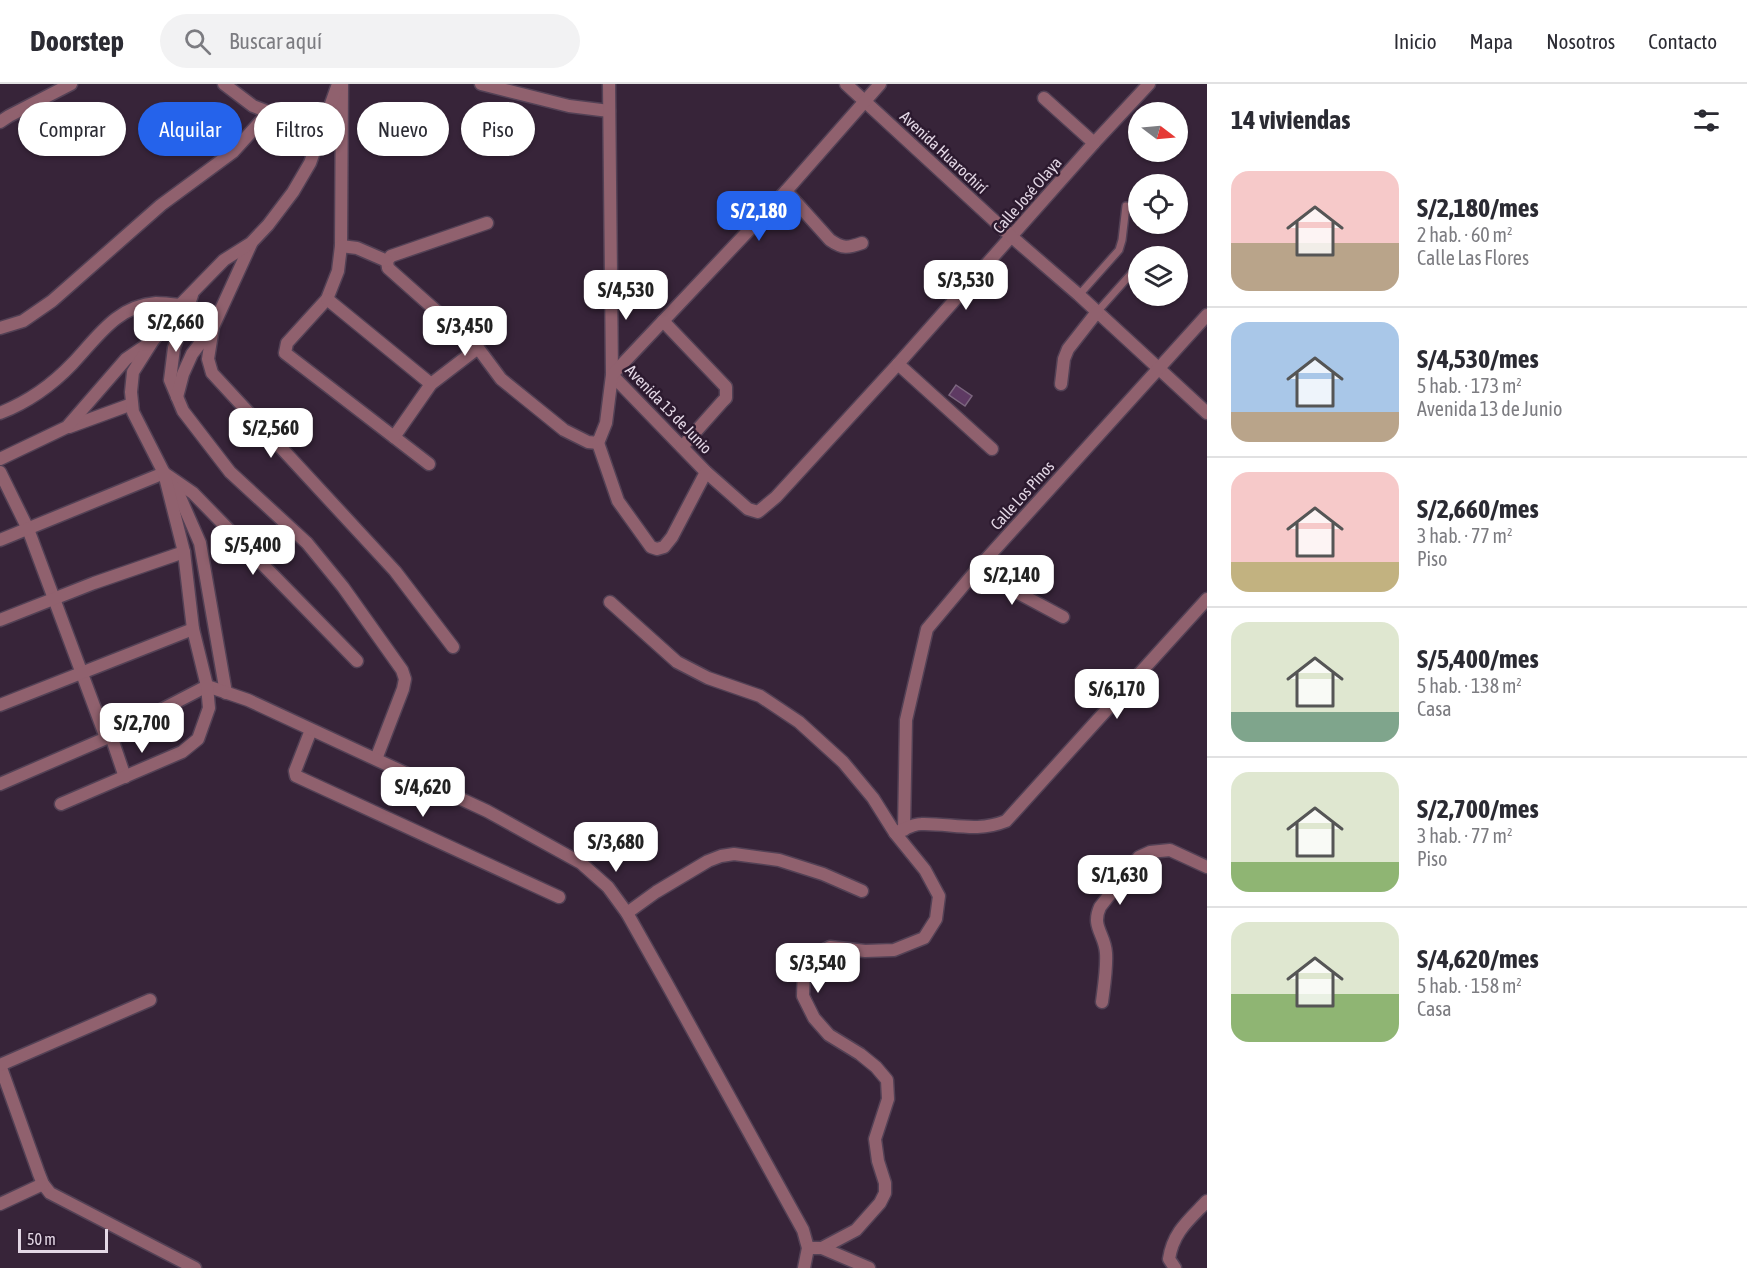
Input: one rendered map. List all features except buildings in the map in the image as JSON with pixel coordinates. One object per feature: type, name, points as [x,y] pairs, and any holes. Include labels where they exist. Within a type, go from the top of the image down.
[{"type":"street","points":[[0,122],[71,84]]},
{"type":"street","points":[[224,84],[254,106]]},
{"type":"street","points":[[333,102],[340,84]]},
{"type":"street","points":[[340,84],[338,271],[327,299],[287,343],[285,353],[429,464]]},
{"type":"street","points":[[482,84],[569,106],[609,111]]},
{"type":"street","name":"Avenida Huarochirí","points":[[846,84],[1207,413]]},
{"type":"street","points":[[706,471],[672,537],[664,547],[657,549],[651,547],[618,501],[598,442],[606,423],[612,375],[786,191],[880,84]]},
{"type":"street","name":"Calle José Olaya","points":[[758,512],[776,497],[898,364],[1149,84]]},
{"type":"street","name":"Avenida 13 de Junio","points":[[611,86],[609,111],[612,375],[706,471],[748,508],[758,512]]},
{"type":"street","points":[[1044,98],[1094,143]]},
{"type":"street","points":[[0,328],[23,321],[52,301],[160,205],[233,152],[254,129]]},
{"type":"street","points":[[226,693],[200,543],[179,495],[164,473],[134,412],[131,392],[133,372],[180,305],[224,260],[251,243],[268,225],[293,192],[312,156]]},
{"type":"street","points":[[786,191],[836,245],[848,248],[862,243]]},
{"type":"street","points":[[487,223],[391,256],[387,261],[388,268],[478,348],[501,379],[564,430],[588,442],[598,442]]},
{"type":"street","points":[[177,397],[183,374],[192,354],[213,327],[251,243]]},
{"type":"street","points":[[340,246],[357,248],[387,261]]},
{"type":"street","points":[[193,291],[174,348],[170,380],[183,411],[230,472],[307,543],[344,587],[402,670],[405,678],[403,689],[376,759]]},
{"type":"street","points":[[327,299],[431,384]]},
{"type":"street","points":[[0,413],[31,399],[71,364],[114,318],[157,303],[180,305]]},
{"type":"street","points":[[1061,384],[1064,359],[1068,349],[1097,312]]},
{"type":"street","name":"Calle Los Pinos","points":[[899,832],[906,720],[927,629],[979,567],[1207,315]]},
{"type":"street","points":[[663,321],[726,387],[726,398],[682,447]]},
{"type":"street","points":[[213,327],[208,359],[212,373],[395,571],[453,647]]},
{"type":"street","points":[[67,427],[126,359],[152,342]]},
{"type":"street","points":[[394,437],[431,384],[478,348]]},
{"type":"street","points":[[898,364],[992,449]]},
{"type":"street","points":[[0,459],[67,427],[132,404]]},
{"type":"street","points":[[0,472],[28,530],[82,674],[125,777]]},
{"type":"street","points":[[0,540],[164,473]]},
{"type":"street","points":[[61,804],[182,752],[198,739],[209,708],[207,686],[194,629],[184,552],[164,473]]},
{"type":"street","points":[[164,473],[193,493],[357,661]]},
{"type":"street","points":[[0,620],[184,552]]},
{"type":"street","points":[[979,567],[1009,588],[1063,617]]},
{"type":"street","points":[[899,832],[919,824],[980,828],[1006,821],[1207,599]]},
{"type":"street","points":[[610,602],[677,662],[708,678],[760,696],[799,722],[843,762],[873,798],[925,870],[939,896],[936,919],[924,938],[894,950],[865,951],[830,948],[820,952],[804,968],[802,996],[814,1018],[829,1035],[861,1054],[887,1080],[888,1099],[875,1139],[878,1161],[885,1183],[885,1193],[880,1203],[856,1230],[822,1248]]},
{"type":"street","points":[[0,705],[194,629]]},
{"type":"street","points":[[0,784],[109,737],[207,686],[248,700],[488,811],[581,863],[609,887],[627,913],[803,1230],[808,1248],[804,1268]]},
{"type":"street","points":[[311,730],[295,771],[296,776],[559,897]]},
{"type":"street","points":[[1102,1002],[1106,977],[1106,951],[1096,916],[1100,907],[1139,858],[1150,852],[1170,850],[1207,867]]},
{"type":"street","points":[[627,913],[656,892],[708,861],[734,854],[779,860],[823,874],[862,891]]},
{"type":"street","points":[[150,1000],[0,1065],[43,1184],[50,1193],[195,1268]]},
{"type":"street","points":[[0,1204],[43,1184]]},
{"type":"street","points":[[1175,1268],[1169,1259],[1171,1245],[1182,1228],[1207,1200]]},
{"type":"street","points":[[808,1248],[822,1248],[869,1268]]},
{"type":"lane","points":[[1079,295],[1119,250],[1126,206]]},
{"type":"lane","points":[[1097,312],[1128,277]]}]
